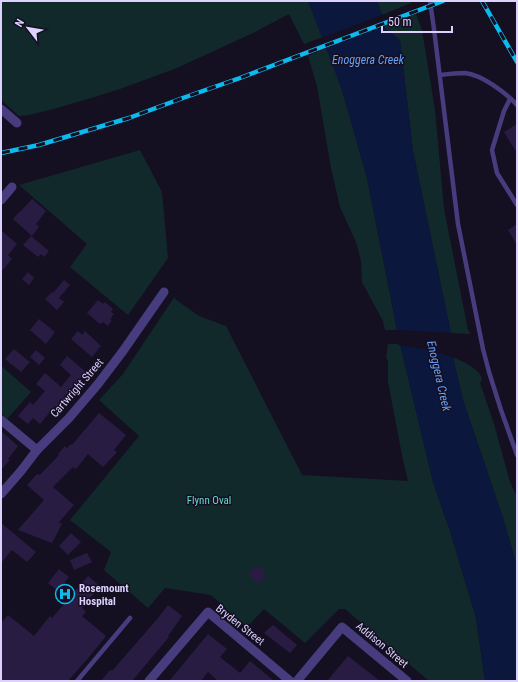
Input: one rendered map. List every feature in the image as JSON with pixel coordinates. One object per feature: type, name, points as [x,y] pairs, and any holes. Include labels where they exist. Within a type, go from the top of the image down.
[{"type":"street","points":[[1,109],[17,123]]},
{"type":"street","points":[[1,200],[12,187]]},
{"type":"street","name":"Cartwright Street","points":[[1,494],[37,450],[98,384],[164,292]]},
{"type":"street","points":[[1,420],[37,450]]},
{"type":"street","name":"Bryden Street","points":[[149,681],[208,612],[290,681]]},
{"type":"street","name":"Addison Street","points":[[297,681],[342,627],[407,681]]},
{"type":"lane","points":[[430,1],[458,224],[488,372],[517,455]]},
{"type":"lane","points":[[440,75],[465,73],[476,76],[493,85],[517,105]]},
{"type":"lane","points":[[510,99],[504,111],[492,150],[496,173],[517,206]]},
{"type":"lane","points":[[77,681],[130,618]]},
{"type":"green space","points":[[1,1],[308,1],[323,37],[304,44],[289,14],[253,33],[177,68],[91,98],[29,115],[19,116],[1,100]]},
{"type":"green space","points":[[377,1],[410,1],[411,3],[382,15]]},
{"type":"green space","points":[[416,14],[422,30],[435,110],[444,209],[468,330],[471,334],[451,333],[413,151],[400,40],[383,27]]},
{"type":"green space","points":[[327,48],[342,90],[367,178],[397,330],[385,330],[383,321],[362,282],[361,261],[356,242],[340,207],[331,168],[317,86],[308,56]]},
{"type":"green space","points":[[140,150],[162,192],[168,258],[128,315],[70,267],[87,244],[19,185]]},
{"type":"green space","name":"Flynn Oval","points":[[175,296],[175,299],[199,316],[226,326],[302,475],[408,481],[388,382],[388,362],[386,357],[388,344],[400,344],[433,482],[450,531],[476,618],[485,681],[429,681],[345,609],[339,609],[305,643],[264,609],[247,627],[211,595],[165,588],[148,608],[104,570],[111,552],[70,520],[139,436],[99,400],[123,374]]},
{"type":"green space","points":[[453,357],[466,363],[481,375],[482,379],[480,383],[494,424],[510,482],[517,497],[517,566],[502,515],[463,400]]},
{"type":"green space","points":[[1,366],[31,392],[7,419],[1,413]]},
{"type":"water","name":"Enoggera Creek","points":[[308,1],[377,1],[382,15],[383,27],[400,40],[413,151],[451,333],[453,357],[463,400],[502,515],[517,566],[517,681],[485,681],[476,618],[450,531],[433,482],[400,344],[367,178],[342,90]]},
{"type":"pier","points":[[384,14],[385,26],[325,49],[321,38]]},
{"type":"pier","points":[[395,330],[453,333],[455,358],[430,350],[398,345]]},
{"type":"building","points":[[517,124],[517,153],[504,132]]},
{"type":"building","points":[[32,199],[46,211],[36,224],[39,227],[32,236],[13,219]]},
{"type":"building","points":[[517,224],[517,245],[508,230]]},
{"type":"building","points":[[1,230],[17,244],[8,255],[12,259],[1,272]]},
{"type":"building","points":[[31,236],[49,251],[44,257],[41,254],[38,257],[23,245]]},
{"type":"building","points":[[28,272],[34,278],[29,285],[22,279]]},
{"type":"building","points":[[64,280],[70,285],[59,298],[64,302],[57,310],[45,299],[52,292],[53,293]]},
{"type":"building","points":[[98,300],[103,304],[105,302],[113,309],[111,312],[114,314],[110,319],[112,320],[108,326],[103,322],[100,324],[87,313]]},
{"type":"building","points":[[39,319],[55,332],[46,344],[30,330]]},
{"type":"building","points":[[78,331],[82,335],[85,331],[101,346],[92,357],[71,339]]},
{"type":"building","points":[[14,349],[30,362],[21,372],[5,359]]},
{"type":"building","points":[[36,350],[45,358],[39,365],[30,357]]},
{"type":"building","points":[[67,356],[86,372],[64,397],[66,399],[58,409],[55,406],[40,424],[33,418],[28,424],[18,416],[30,402],[33,405],[45,391],[36,384],[45,373],[61,387],[71,375],[60,365]]},
{"type":"building","points":[[99,413],[126,435],[114,450],[117,452],[103,467],[88,454],[76,469],[73,467],[53,487],[74,505],[59,522],[62,524],[52,543],[18,530],[44,500],[27,485],[37,474],[40,475],[59,455],[58,454],[65,446],[67,448],[71,444],[72,445]]},
{"type":"building","points":[[1,431],[18,446],[8,459],[10,460],[1,470]]},
{"type":"building","points":[[1,523],[36,552],[27,562],[12,550],[1,563]]},
{"type":"building","points":[[71,533],[81,542],[68,555],[59,546]]},
{"type":"building","points":[[87,553],[92,562],[74,570],[70,560]]},
{"type":"building","points":[[259,565],[267,577],[256,584],[248,572]]},
{"type":"building","points":[[59,569],[69,577],[58,591],[48,583]]},
{"type":"building","points":[[88,576],[100,586],[82,608],[86,612],[82,616],[106,636],[89,657],[68,681],[1,681],[1,623],[8,615],[34,636],[50,616],[52,618]]},
{"type":"building","points":[[168,605],[182,616],[168,636],[169,637],[132,681],[101,681],[110,670],[112,671]]},
{"type":"building","points":[[273,625],[297,645],[290,653],[264,633]]},
{"type":"building","points":[[208,634],[227,649],[220,657],[240,673],[250,661],[274,681],[218,681],[208,672],[201,681],[169,681]]},
{"type":"building","points":[[348,656],[380,681],[327,681]]},
{"type":"railway","points":[[1,153],[39,145],[129,118],[240,78],[443,1]]},
{"type":"railway","points":[[482,1],[517,62]]},
{"type":"place","name":"Rosemount Hospital","points":[[65,594]]}]
